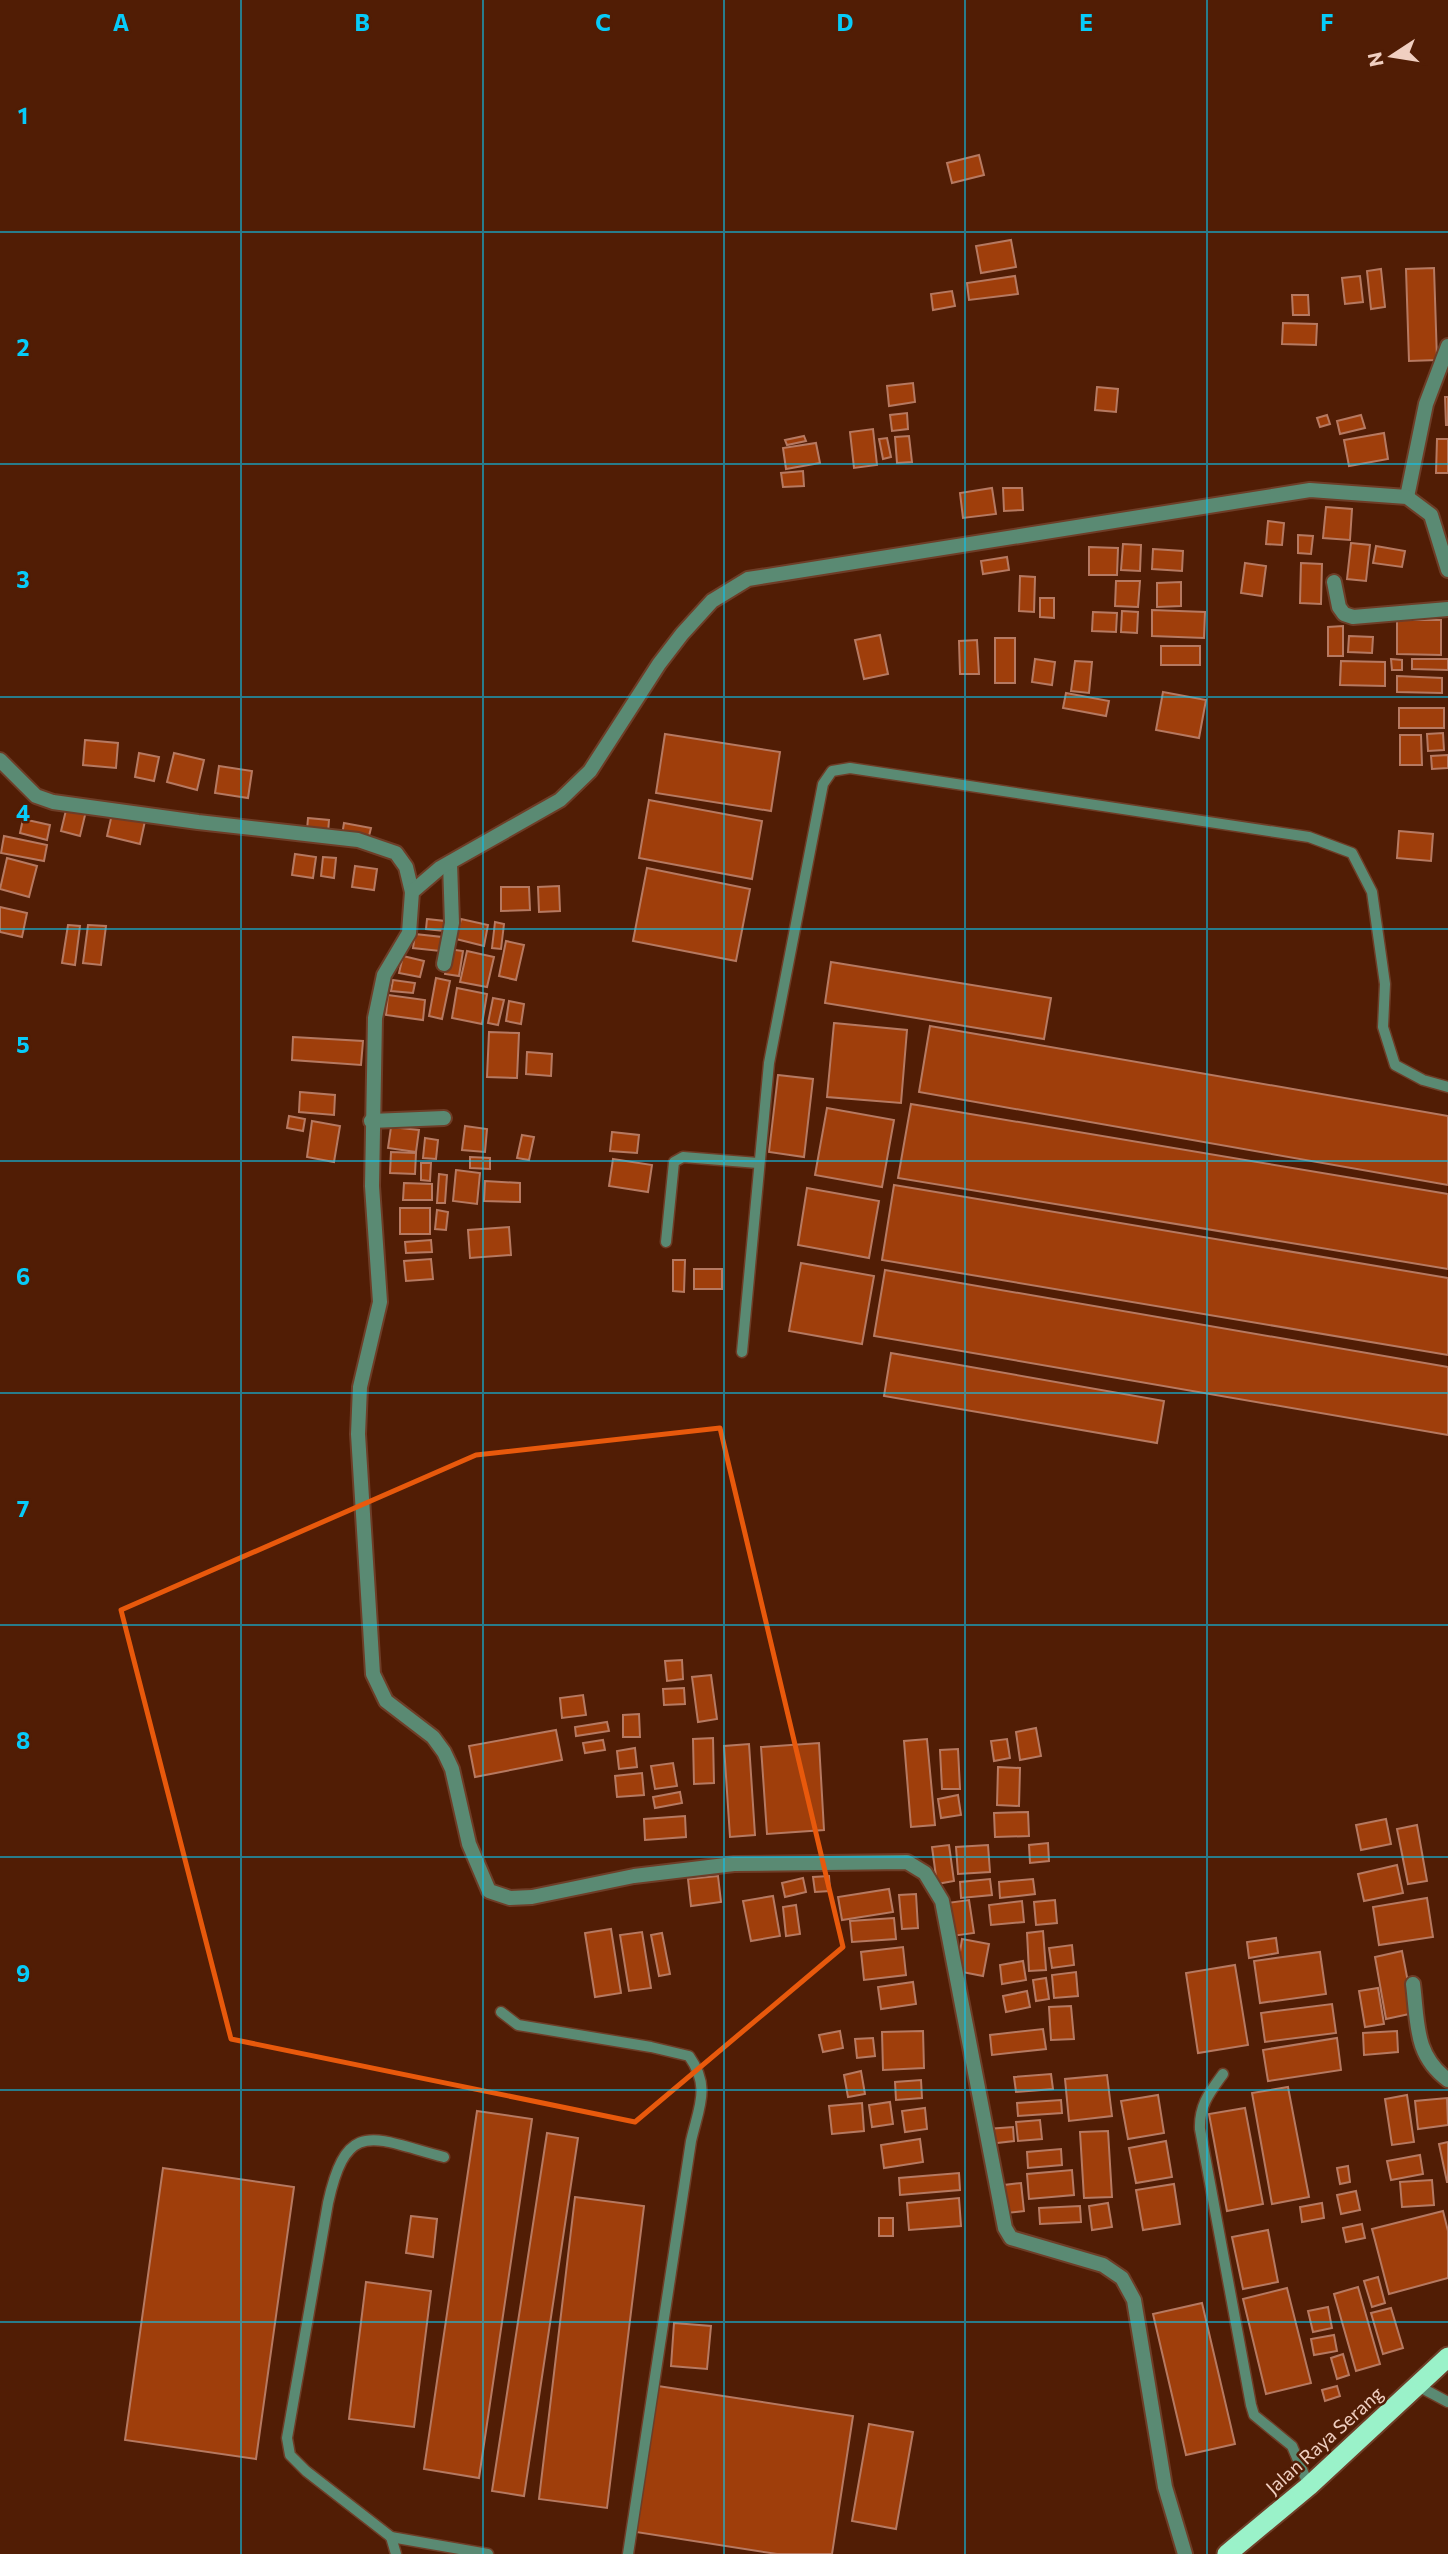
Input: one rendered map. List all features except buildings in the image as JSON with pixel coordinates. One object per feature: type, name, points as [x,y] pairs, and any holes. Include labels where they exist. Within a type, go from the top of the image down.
[{"type":"highway","name":"Jalan Raya Serang","points":[[1227,2554],[1309,2486],[1448,2357]]},
{"type":"street","points":[[1407,497],[1426,404],[1448,346]]},
{"type":"street","points":[[412,892],[450,863],[560,800],[590,771],[659,663],[682,634],[712,601],[748,579],[1310,490],[1407,497],[1431,515],[1448,569]]},
{"type":"street","points":[[1334,582],[1339,607],[1344,614],[1353,617],[1448,609]]},
{"type":"street","points":[[0,760],[36,796],[53,802],[358,840],[396,853],[406,867],[412,892],[409,933],[384,975],[375,1018],[371,1121],[372,1186],[380,1302],[360,1387],[358,1434],[373,1674],[386,1701],[433,1737],[444,1752],[452,1769],[469,1844],[489,1891],[510,1898],[532,1897],[669,1871],[789,1862],[907,1862],[925,1873],[942,1901],[1005,2228],[1011,2238],[1103,2265],[1122,2278],[1134,2301],[1164,2487],[1185,2554]]},
{"type":"street","points":[[444,964],[453,923],[450,863]]},
{"type":"street","points":[[371,1121],[444,1118]]},
{"type":"street","points":[[1413,1984],[1420,2042],[1428,2063],[1448,2080]]},
{"type":"lane","points":[[742,1352],[769,1063],[823,784],[832,771],[850,768],[1309,837],[1352,853],[1372,892],[1385,984],[1383,1027],[1395,1065],[1423,1080],[1448,1087]]},
{"type":"lane","points":[[666,1242],[674,1162],[683,1157],[758,1163]]},
{"type":"lane","points":[[501,2012],[518,2025],[651,2046],[689,2056],[701,2073],[703,2090],[691,2141],[628,2554]]},
{"type":"lane","points":[[1223,2074],[1204,2101],[1199,2113],[1200,2129],[1251,2405],[1254,2415],[1292,2446],[1309,2486]]},
{"type":"lane","points":[[444,2157],[372,2138],[355,2142],[344,2154],[332,2182],[289,2417],[290,2455],[391,2537],[488,2554]]},
{"type":"lane","points":[[1418,2386],[1448,2402]]},
{"type":"lane","points":[[391,2537],[396,2554]]},
{"type":"highlighted area","points":[[720,1428],[843,1947],[635,2122],[231,2039],[121,1610],[476,1455]]}]
